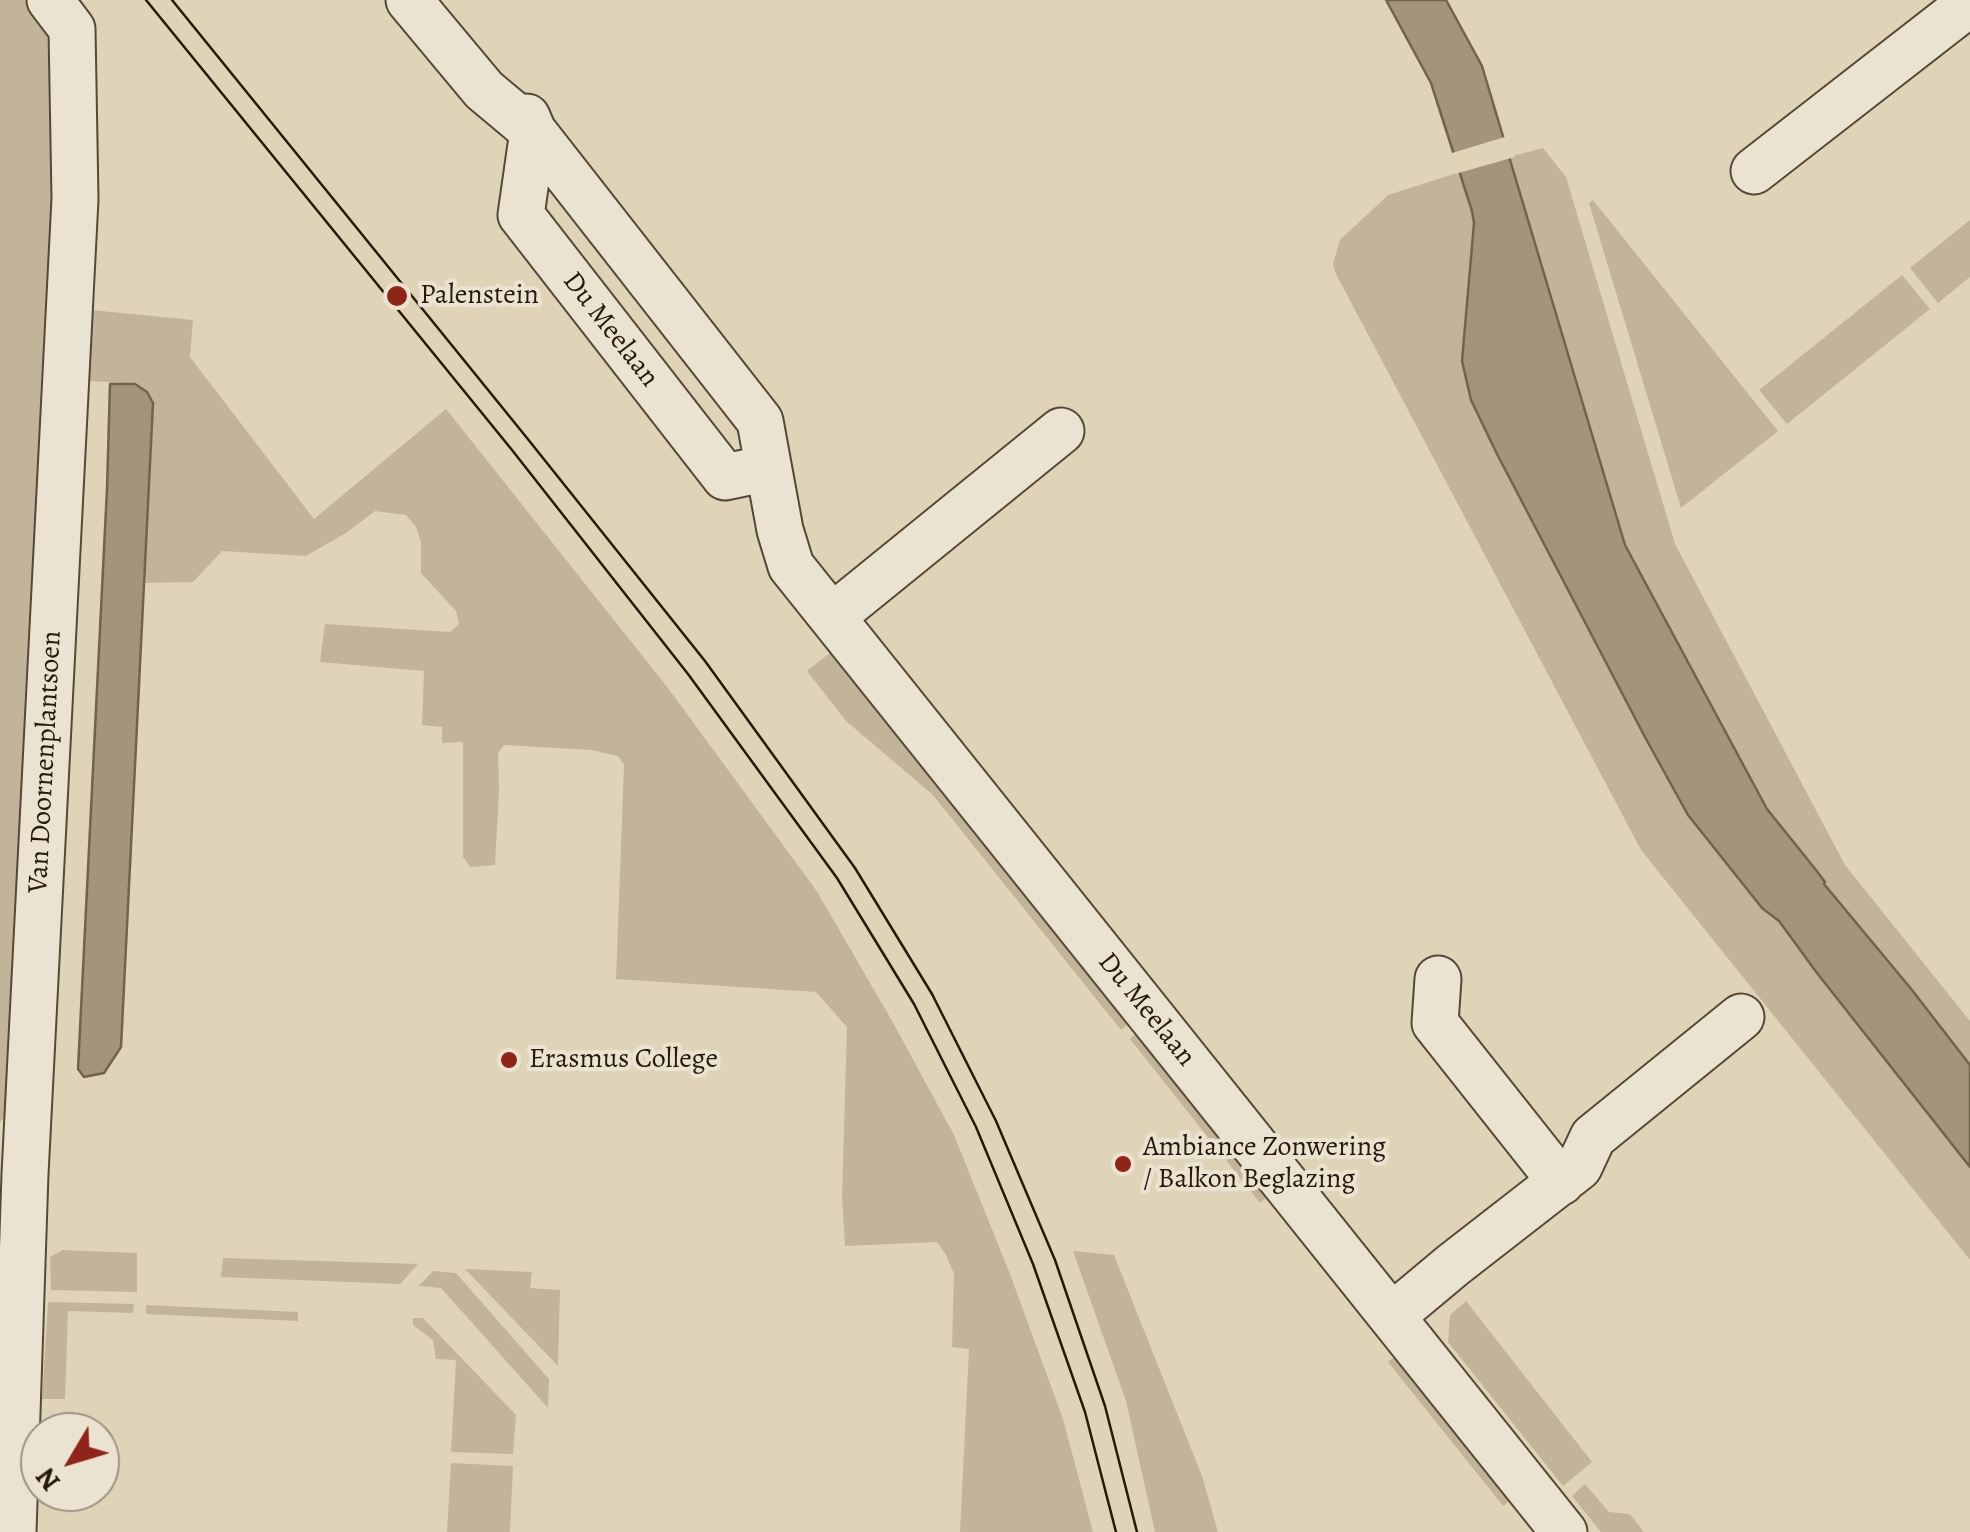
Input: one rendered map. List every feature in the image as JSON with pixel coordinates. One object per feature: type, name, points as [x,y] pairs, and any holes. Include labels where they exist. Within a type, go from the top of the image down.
[{"type":"street","name":"Van Doornenplantsoen","points":[[13,1532],[25,1174],[75,198],[72,28],[50,0]]},
{"type":"street","name":"Du Meelaan","points":[[409,0],[484,90],[533,131],[760,421],[780,530],[791,566],[1564,1532]]},
{"type":"street","name":"Du Meelaan","points":[[448,0],[510,81],[533,131],[521,215],[724,477],[768,468]]},
{"type":"street","points":[[1754,172],[1970,3]]},
{"type":"street","points":[[833,616],[1061,430]]},
{"type":"street","points":[[1438,979],[1435,1023],[1561,1182]]},
{"type":"street","points":[[1392,1316],[1580,1167],[1593,1137],[1741,1017]]},
{"type":"shaded area","points":[[0,0],[31,0],[50,27],[60,78],[6,1115],[0,1122]]},
{"type":"shaded area","points":[[1386,0],[1446,0],[1482,66],[1625,545],[1767,809],[1970,1065],[1970,1167],[1779,921],[1762,908],[1688,815],[1497,454],[1471,400],[1462,361],[1472,211],[1431,83]]},
{"type":"shaded area","points":[[1543,148],[1566,177],[1675,544],[1845,865],[1970,1021],[1970,1065],[1767,809],[1625,545],[1509,157]]},
{"type":"shaded area","points":[[1460,172],[1474,223],[1462,361],[1471,400],[1646,739],[1762,908],[1779,921],[1970,1167],[1970,1260],[1641,850],[1336,274],[1333,264],[1340,240],[1388,195]]},
{"type":"shaded area","points":[[1593,200],[1778,431],[1681,508],[1589,203]]},
{"type":"shaded area","points":[[1970,220],[1970,277],[1938,303],[1910,268]]},
{"type":"shaded area","points":[[1902,275],[1930,309],[1787,424],[1759,390]]},
{"type":"shaded area","points":[[81,309],[193,320],[190,357],[314,519],[446,409],[668,688],[816,890],[891,1019],[954,1135],[1010,1274],[1063,1419],[1093,1532],[960,1532],[969,1349],[952,1347],[954,1274],[937,1242],[845,1246],[842,1197],[847,1027],[816,992],[616,979],[624,765],[618,756],[591,750],[504,745],[498,753],[495,865],[470,867],[463,857],[463,742],[442,743],[442,727],[422,725],[424,671],[320,662],[325,624],[450,632],[459,624],[456,611],[421,573],[421,542],[406,515],[375,511],[306,556],[222,551],[193,582],[144,583],[153,403],[135,384],[77,380]]},
{"type":"shaded area","points":[[110,384],[135,384],[147,392],[153,403],[121,1047],[104,1073],[84,1077],[78,1069]]},
{"type":"shaded area","points":[[835,649],[1133,1021],[1121,1030],[933,795],[846,721],[807,671]]},
{"type":"shaded area","points":[[1140,1030],[1271,1194],[1260,1203],[1130,1039]]},
{"type":"shaded area","points":[[63,1250],[137,1253],[137,1292],[51,1290],[50,1257]]},
{"type":"shaded area","points":[[1073,1251],[1114,1255],[1202,1476],[1218,1532],[1155,1532],[1126,1401]]},
{"type":"shaded area","points":[[223,1258],[418,1264],[400,1284],[221,1277]]},
{"type":"shaded area","points":[[465,1269],[532,1272],[530,1288],[560,1290],[558,1366]]},
{"type":"shaded area","points":[[433,1271],[456,1273],[549,1379],[548,1408],[441,1288],[419,1286]]},
{"type":"shaded area","points":[[1466,1301],[1592,1462],[1563,1486],[1448,1342],[1450,1315]]},
{"type":"shaded area","points":[[48,1302],[134,1304],[133,1313],[68,1311],[65,1399],[42,1399]]},
{"type":"shaded area","points":[[146,1305],[298,1312],[298,1321],[146,1314]]},
{"type":"shaded area","points":[[413,1318],[423,1318],[516,1415],[513,1454],[451,1452],[456,1360],[436,1359],[433,1340],[413,1325]]},
{"type":"shaded area","points":[[1399,1353],[1515,1496],[1503,1506],[1388,1362]]},
{"type":"shaded area","points":[[451,1463],[513,1466],[510,1532],[447,1532]]},
{"type":"shaded area","points":[[1585,1484],[1609,1512],[1630,1514],[1644,1532],[1601,1532],[1572,1496]]},
{"type":"pier","points":[[1508,136],[1515,157],[1455,174],[1449,154]]},
{"type":"tram line","points":[[146,0],[512,450],[688,674],[837,878],[914,1004],[976,1127],[1033,1264],[1085,1412],[1116,1532]]},
{"type":"tram line","points":[[172,0],[705,661],[855,868],[932,994],[996,1121],[1055,1260],[1105,1406],[1137,1532]]},
{"type":"place","name":"Palenstein","points":[[397,296]]},
{"type":"place","name":"Erasmus College","points":[[509,1060]]},
{"type":"place","name":"Ambiance Zonwering / Balkon Beglazing","points":[[1123,1164]]}]
